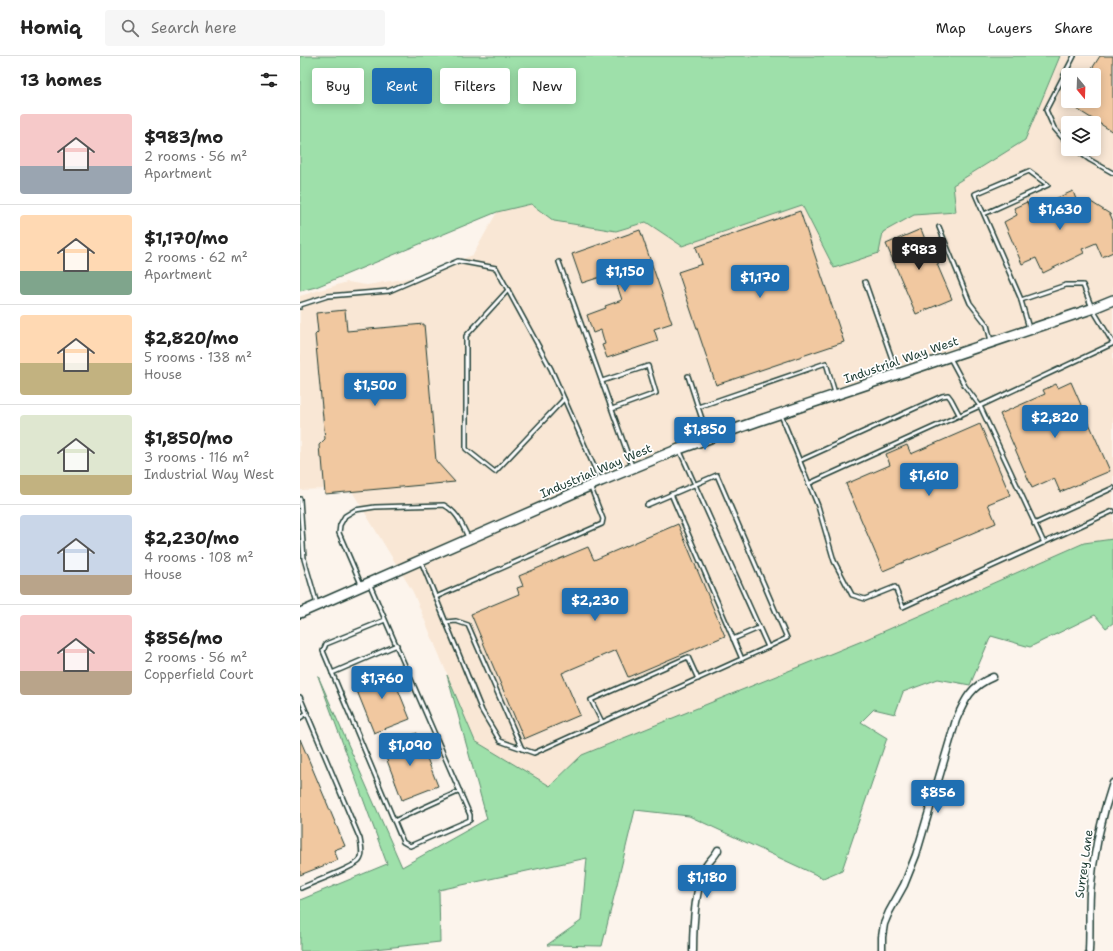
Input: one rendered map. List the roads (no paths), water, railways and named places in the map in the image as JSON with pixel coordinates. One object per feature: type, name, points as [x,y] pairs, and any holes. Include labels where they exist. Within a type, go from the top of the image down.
[{"type":"street","name":"Industrial Way West","points":[[300,613],[601,481],[679,449],[1030,330],[1113,300]]},
{"type":"street","points":[[882,951],[884,924],[904,885],[916,855],[956,720],[963,704],[972,690],[982,682],[993,677]]},
{"type":"street","name":"Surrey Lane","points":[[1088,951],[1090,892],[1094,858],[1100,827],[1113,783]]},
{"type":"street","points":[[694,951],[696,907],[702,878],[708,862],[718,850]]},
{"type":"lane","points":[[1061,136],[1054,128],[1046,110],[1074,56]]},
{"type":"lane","points":[[1084,156],[1113,173]]},
{"type":"lane","points":[[984,214],[1048,185],[1029,171],[975,194],[1021,300],[1030,330]]},
{"type":"lane","points":[[939,227],[970,303],[986,325],[992,342]]},
{"type":"lane","points":[[300,307],[300,305],[328,296],[389,291],[458,261],[496,268],[551,369],[601,481]]},
{"type":"lane","points":[[559,262],[633,468]]},
{"type":"lane","points":[[866,282],[897,374]]},
{"type":"lane","points":[[808,484],[960,416],[1113,344],[1092,308],[1083,285],[1066,285],[1021,300]]},
{"type":"lane","points":[[508,290],[466,336],[466,449],[495,472],[564,399]]},
{"type":"lane","points":[[949,357],[965,386],[980,406],[1044,543]]},
{"type":"lane","points":[[698,407],[826,363],[836,395]]},
{"type":"lane","points":[[602,381],[648,366],[656,393],[612,409]]},
{"type":"lane","points":[[688,376],[709,439]]},
{"type":"lane","points":[[799,462],[942,396],[948,395],[960,416]]},
{"type":"lane","points":[[781,414],[799,462],[818,506],[834,561],[852,595],[865,599],[895,587],[903,607],[1113,511]]},
{"type":"lane","points":[[679,449],[768,647]]},
{"type":"lane","points":[[421,560],[482,711],[500,741],[534,753],[787,638],[717,475],[647,505]]},
{"type":"lane","points":[[436,597],[602,524],[603,519],[590,486]]},
{"type":"lane","points":[[1034,524],[1113,488]]},
{"type":"lane","points":[[671,494],[742,658]]},
{"type":"lane","points":[[300,499],[304,559],[318,606]]},
{"type":"lane","points":[[385,620],[326,644],[323,651],[403,842],[410,846],[470,820],[470,814],[385,620],[339,533],[340,525],[345,516],[355,510],[375,507],[444,505],[452,510],[458,518],[469,539]]},
{"type":"lane","points":[[446,622],[456,621],[468,625],[522,749]]},
{"type":"lane","points":[[733,639],[759,628]]},
{"type":"lane","points":[[332,673],[396,645]]},
{"type":"lane","points":[[602,722],[591,700],[688,657],[698,678]]},
{"type":"lane","points":[[300,697],[360,839],[362,852],[359,861],[351,866],[301,888]]},
{"type":"lane","points":[[300,718],[307,713]]},
{"type":"lane","points":[[394,821],[460,791]]}]
